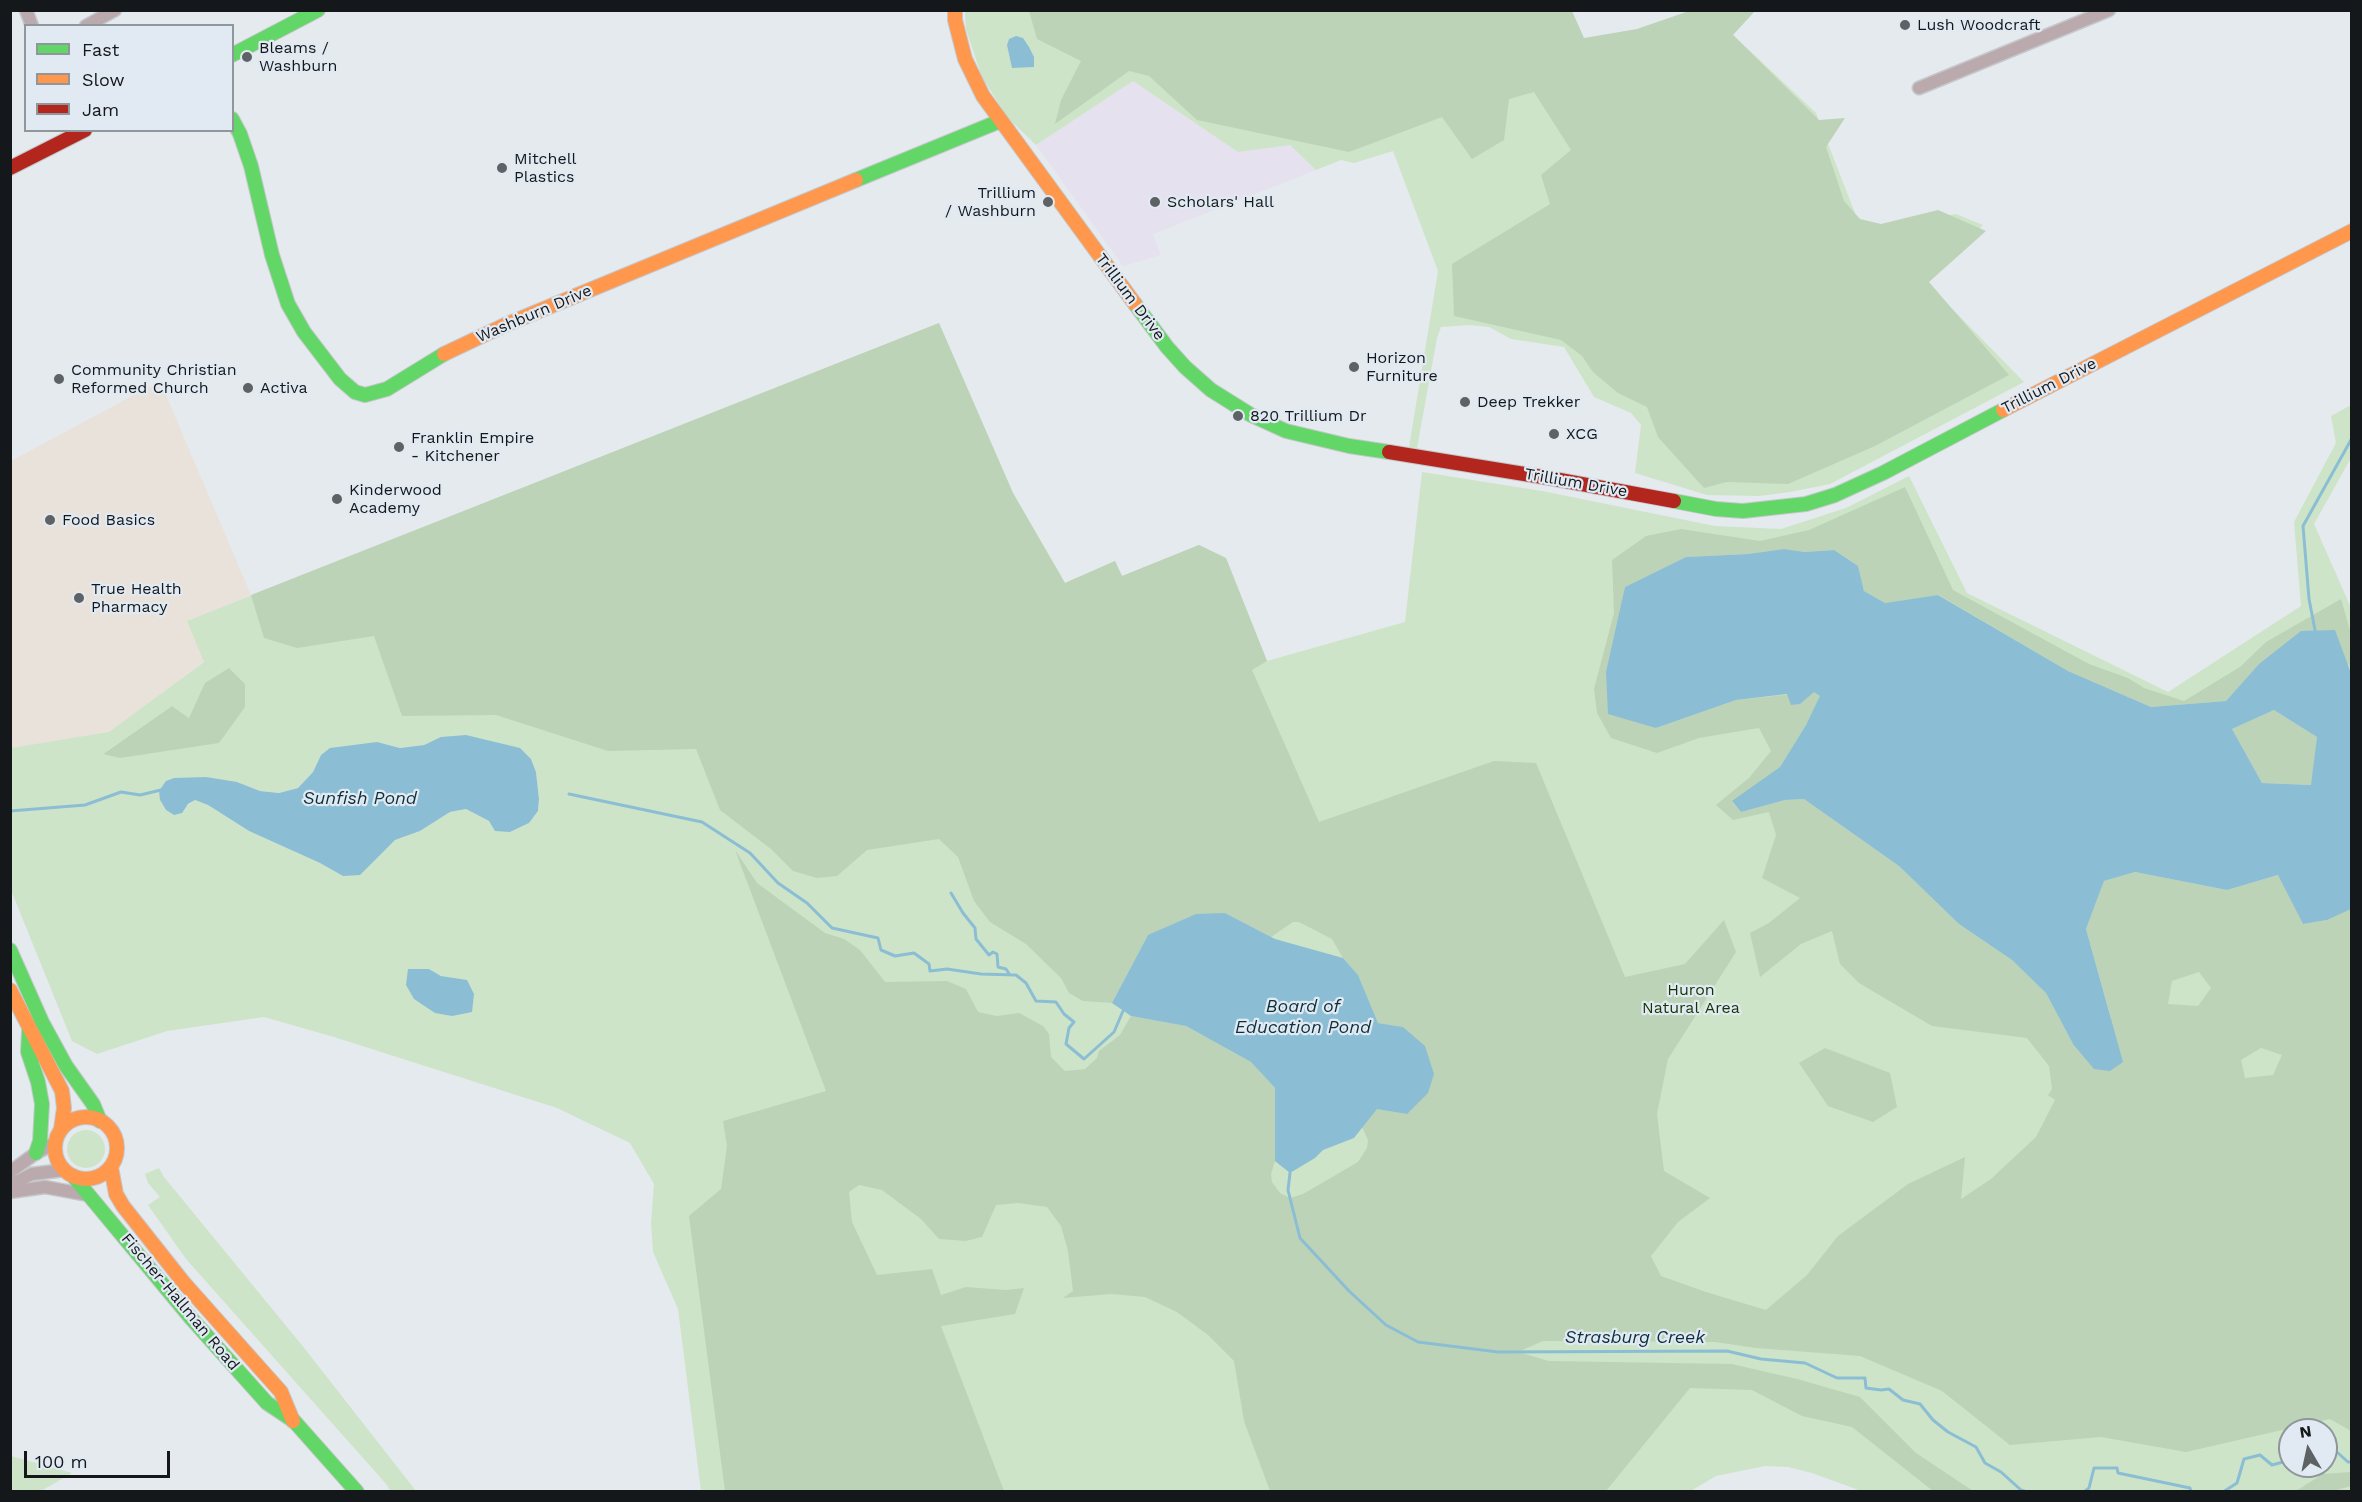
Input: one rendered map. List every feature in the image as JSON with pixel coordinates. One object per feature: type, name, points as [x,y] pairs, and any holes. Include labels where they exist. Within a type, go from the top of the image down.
[{"type":"street","points":[[90,24],[115,10]]},
{"type":"street","points":[[234,54],[318,10]]},
{"type":"street","name":"Trillium Drive","points":[[955,10],[955,20],[965,59],[983,96],[1167,347],[1211,390],[1251,415],[1286,430],[1349,446],[1716,508],[1743,511],[1806,504],[1835,495],[2352,231]]},
{"type":"street","points":[[1919,88],[2109,10]]},
{"type":"street","name":"Washburn Drive","points":[[234,123],[251,166],[272,255],[288,304],[304,332],[340,380],[355,392],[365,395],[387,389],[451,350],[505,325],[1000,121]]},
{"type":"street","points":[[10,168],[81,132]]},
{"type":"street","points":[[10,950],[42,1022],[66,1066],[93,1104],[100,1121],[112,1132],[116,1140],[115,1158],[111,1167],[103,1174],[83,1179],[68,1173],[32,1174],[10,1185]]},
{"type":"street","points":[[10,990],[62,1091],[64,1108],[62,1129],[56,1143],[55,1153],[68,1173]]},
{"type":"street","points":[[29,1030],[28,1052],[38,1082],[42,1104],[40,1142],[36,1153]]},
{"type":"street","points":[[62,1129],[69,1122],[79,1118],[100,1121]]},
{"type":"street","points":[[10,1172],[36,1153],[56,1143]]},
{"type":"street","name":"Fischer-Hallman Road","points":[[111,1167],[116,1194],[123,1206],[184,1282],[281,1392],[294,1421]]},
{"type":"street","name":"Fischer-Hallman Road","points":[[68,1173],[190,1317],[267,1403],[294,1421],[357,1491]]},
{"type":"street","points":[[10,1192],[45,1187],[88,1195]]},
{"type":"shaded area","name":"Scholars' Hall","points":[[1133,81],[1238,152],[1290,145],[1316,170],[1153,234],[1161,255],[1123,266],[1036,145]]},
{"type":"shaded area","points":[[160,381],[251,595],[234,615],[250,656],[203,662],[109,733],[11,748],[11,461]]},
{"type":"green space","points":[[1570,10],[1582,42],[1729,31],[1816,113],[1862,231],[1956,214],[1983,225],[1925,281],[2024,382],[1830,484],[1759,496],[1707,495],[1635,473],[1641,425],[1631,413],[1594,397],[1564,347],[1511,339],[1489,327],[1470,325],[1441,327],[1417,448],[1409,447],[1438,271],[1393,151],[1354,163],[1341,160],[1316,170],[1290,145],[1238,152],[1133,81],[1036,145],[1008,118],[982,77],[966,29],[965,11]]},
{"type":"green space","points":[[1029,11],[1572,11],[1584,38],[1637,29],[1689,11],[1755,11],[1733,35],[1819,120],[1845,118],[1826,147],[1844,201],[1860,219],[1881,224],[1938,210],[1986,231],[1929,282],[2009,375],[1875,446],[1788,484],[1727,482],[1704,488],[1658,437],[1647,407],[1618,393],[1593,372],[1582,356],[1561,340],[1454,316],[1452,264],[1550,204],[1541,175],[1571,150],[1534,92],[1509,99],[1504,140],[1472,159],[1442,117],[1349,152],[1197,120],[1149,76],[1129,71],[1055,124],[1061,100],[1081,61],[1037,39]]},
{"type":"green space","name":"Huron Natural Area","points":[[939,323],[1013,493],[1065,583],[1115,561],[1122,576],[1199,545],[1226,558],[1267,661],[1405,622],[1422,472],[1542,491],[1715,526],[1781,529],[1846,508],[1909,476],[1967,593],[2168,692],[2301,606],[2294,522],[2336,443],[2331,416],[2351,405],[2351,458],[2314,524],[2352,610],[2351,1491],[1864,1492],[1812,1473],[1788,1467],[1765,1466],[1716,1476],[1689,1492],[701,1491],[678,1309],[653,1252],[651,1222],[654,1184],[630,1143],[557,1108],[264,1017],[167,1031],[97,1054],[72,1041],[11,890],[11,748],[109,732],[204,662],[187,621]],"holes":[[[172,706],[189,718],[104,754],[104,753]],[[432,741],[531,759],[536,772],[538,811],[529,823],[510,832],[466,809],[450,812],[420,831],[395,840],[383,851],[343,876],[249,831],[208,805],[195,800],[174,815],[166,810],[160,800],[237,782],[260,791],[279,793],[298,788],[313,772],[321,755],[385,744],[400,748],[424,745]],[[408,969],[429,969],[441,976],[452,978],[422,1004],[414,999]]]},
{"type":"green space","name":"Huron Natural Area","points":[[939,323],[1013,493],[1065,583],[1115,561],[1122,576],[1199,545],[1226,558],[1267,661],[1252,670],[1319,822],[1494,761],[1536,763],[1625,977],[1685,964],[1724,920],[1736,952],[1668,1059],[1657,1114],[1664,1171],[1710,1198],[1678,1222],[1651,1256],[1661,1276],[1766,1310],[1807,1275],[1838,1236],[1908,1184],[1965,1157],[1961,1199],[1991,1179],[2036,1137],[2055,1100],[2048,1095],[2052,1089],[2049,1066],[2027,1038],[1932,1026],[1859,983],[1840,964],[1832,931],[1801,944],[1760,977],[1750,933],[1769,923],[1800,898],[1762,878],[1776,835],[1769,812],[1733,820],[1716,805],[1749,778],[1771,751],[1759,728],[1699,738],[1657,753],[1611,738],[1597,713],[1594,689],[1614,613],[1612,560],[1646,536],[1681,529],[1760,541],[1809,530],[1905,487],[1953,590],[2089,664],[2128,678],[2144,688],[2184,701],[2240,667],[2266,642],[2341,599],[2351,634],[2351,673],[2349,664],[2259,664],[2226,701],[2151,707],[2068,671],[1939,595],[1885,603],[1864,591],[1858,566],[1834,550],[1805,552],[1784,549],[1748,554],[1686,557],[1625,587],[1620,615],[1656,728],[1736,700],[1814,692],[1821,696],[1780,767],[1732,802],[1741,812],[1785,800],[1804,799],[1899,866],[1959,924],[2012,960],[2046,993],[2073,1044],[2111,1018],[2086,929],[2104,881],[2135,872],[2227,890],[2279,875],[2303,924],[2327,920],[2351,909],[2351,1431],[2338,1424],[2338,1418],[2278,1418],[2278,1431],[2186,1452],[2101,1437],[2010,1445],[1942,1391],[1860,1356],[1756,1348],[1715,1342],[1543,1341],[1518,1352],[1549,1361],[1732,1364],[1860,1397],[1916,1453],[1973,1491],[1933,1491],[1852,1427],[1802,1416],[1752,1390],[1690,1388],[1606,1491],[1270,1491],[1244,1421],[1234,1361],[1208,1335],[1177,1312],[1145,1297],[1111,1294],[1063,1298],[1073,1291],[1068,1251],[1061,1226],[1047,1207],[1018,1203],[996,1205],[982,1237],[966,1241],[939,1239],[921,1219],[882,1190],[859,1185],[849,1192],[852,1222],[877,1275],[932,1269],[941,1295],[966,1287],[1006,1290],[1024,1288],[1015,1314],[941,1326],[1004,1491],[725,1491],[689,1216],[721,1189],[727,1146],[723,1121],[826,1091],[735,850],[757,883],[825,933],[844,939],[860,950],[885,982],[947,981],[966,989],[978,1012],[997,1016],[1019,1013],[1043,1026],[1049,1034],[1051,1057],[1065,1071],[1085,1069],[1097,1058],[1099,1051],[1120,1035],[1131,1016],[1186,1026],[1251,1062],[1275,1088],[1275,1161],[1271,1174],[1272,1182],[1280,1193],[1290,1198],[1303,1194],[1358,1162],[1367,1148],[1368,1140],[1362,1127],[1377,1108],[1407,1114],[1403,1027],[1378,1023],[1358,975],[1343,958],[1332,939],[1299,922],[1293,922],[1271,937],[1225,913],[1148,935],[1112,1003],[1083,1001],[1069,993],[1061,978],[1026,944],[990,922],[974,901],[958,857],[939,839],[867,850],[837,876],[817,878],[793,871],[771,849],[720,810],[696,749],[608,751],[496,715],[402,716],[374,636],[297,648],[264,638],[251,595]],"holes":[[[2199,972],[2211,988],[2198,1006],[2168,1004],[2172,981]],[[2261,1048],[2282,1055],[2273,1075],[2245,1078],[2241,1060]]]},
{"type":"green space","points":[[229,668],[245,684],[245,707],[219,743],[120,758],[103,754],[172,706],[189,718],[205,683]]},
{"type":"green space","points":[[2274,710],[2317,737],[2312,785],[2262,783],[2232,729]]},
{"type":"green space","points":[[1825,1048],[1890,1073],[1897,1107],[1873,1122],[1828,1106],[1799,1063]]},
{"type":"green space","points":[[86,1130],[99,1136],[105,1149],[99,1162],[86,1168],[73,1162],[67,1149],[73,1136]]},
{"type":"green space","points":[[159,1168],[416,1491],[390,1491],[186,1259],[148,1205],[160,1197],[148,1183],[145,1174]]},
{"type":"green space","points":[[11,1456],[72,1473],[41,1491],[11,1491]]},
{"type":"green space","points":[[2351,1472],[2351,1486],[2333,1491],[2296,1491],[2317,1478],[2338,1478],[2338,1473]]},
{"type":"water","points":[[1016,36],[1023,38],[1029,47],[1034,57],[1034,67],[1012,68],[1007,45],[1009,39]]},
{"type":"water","points":[[1784,549],[1805,552],[1834,550],[1858,566],[1864,591],[1885,603],[1938,595],[2068,671],[2151,707],[2226,701],[2259,664],[2301,631],[2335,630],[2351,673],[2351,909],[2327,920],[2303,924],[2278,875],[2227,890],[2135,872],[2104,881],[2086,929],[2123,1062],[2110,1071],[2094,1069],[2073,1044],[2046,993],[2012,960],[1959,924],[1899,866],[1804,799],[1785,800],[1741,812],[1732,801],[1780,767],[1806,725],[1820,696],[1814,692],[1800,704],[1791,705],[1787,694],[1736,700],[1656,728],[1608,714],[1606,672],[1625,587],[1686,557],[1748,554]],"holes":[[[2274,710],[2317,737],[2311,785],[2262,783],[2232,729]]]},
{"type":"water","name":"Sunfish Pond","points":[[466,735],[520,748],[531,759],[536,772],[539,799],[538,811],[529,823],[510,832],[495,831],[489,821],[466,809],[450,812],[420,831],[395,840],[360,875],[343,876],[249,831],[208,805],[195,800],[188,804],[182,813],[174,815],[166,810],[160,800],[159,791],[166,781],[174,778],[206,777],[237,782],[260,791],[279,793],[298,788],[313,772],[321,755],[330,748],[377,742],[400,748],[424,745],[441,737]]},
{"type":"water","name":"Board of Education Pond","points":[[1225,913],[1275,939],[1343,958],[1358,975],[1378,1023],[1403,1027],[1425,1046],[1434,1074],[1428,1093],[1407,1114],[1377,1109],[1354,1138],[1323,1150],[1315,1158],[1290,1173],[1275,1161],[1275,1088],[1251,1062],[1186,1026],[1131,1016],[1112,1003],[1148,935],[1196,914]]},
{"type":"water","points":[[408,969],[429,969],[441,976],[467,980],[474,994],[472,1012],[452,1016],[435,1013],[414,999],[406,985]]},
{"type":"waterway","points":[[2316,635],[2309,599],[2303,526],[2352,438]]},
{"type":"waterway","points":[[10,811],[85,805],[121,792],[140,795],[161,790]]},
{"type":"waterway","points":[[569,794],[702,822],[750,853],[778,883],[807,903],[832,928],[878,938],[881,950],[895,956],[914,953],[929,964],[930,971],[947,969],[981,974],[1016,975],[1026,983],[1036,1001],[1056,1002],[1064,1014],[1074,1022],[1069,1028],[1066,1044],[1084,1059],[1114,1032],[1123,1011]]},
{"type":"waterway","points":[[951,893],[975,928],[976,939],[989,955],[993,952],[997,954],[998,967],[1006,969],[1010,975]]},
{"type":"waterway","name":"Strasburg Creek","points":[[1290,1173],[1288,1190],[1300,1238],[1349,1291],[1386,1325],[1418,1342],[1498,1352],[1727,1351],[1761,1359],[1805,1363],[1837,1378],[1865,1378],[1866,1388],[1889,1389],[1903,1400],[1920,1404],[1933,1420],[1948,1432],[1976,1447],[1985,1463],[2027,1492]]},
{"type":"waterway","name":"Strasburg Creek","points":[[2338,1453],[2348,1462],[2352,1462]]},
{"type":"waterway","name":"Strasburg Creek","points":[[2223,1492],[2237,1483],[2244,1459],[2260,1455],[2272,1465],[2278,1463]]},
{"type":"waterway","name":"Strasburg Creek","points":[[2084,1492],[2089,1488],[2094,1468],[2117,1468],[2118,1473],[2190,1488],[2191,1492]]},
{"type":"traffic: fast","points":[[234,54],[318,10]]},
{"type":"traffic: fast","points":[[856,180],[1000,121]]},
{"type":"traffic: fast","points":[[234,123],[251,166],[272,255],[288,304],[304,332],[340,379],[355,392],[365,395],[387,389],[444,354]]},
{"type":"traffic: fast","points":[[1135,304],[1185,367],[1211,390],[1251,415],[1286,431],[1349,446],[1389,452]]},
{"type":"traffic: fast","points":[[1674,501],[1716,509],[1743,511],[1806,504],[1835,495],[1883,473],[2003,410]]},
{"type":"traffic: fast","points":[[10,950],[42,1022],[66,1066],[93,1104],[100,1121]]},
{"type":"traffic: fast","points":[[29,1031],[28,1052],[38,1082],[42,1104],[40,1141],[36,1153]]},
{"type":"traffic: fast","points":[[73,1176],[190,1317],[267,1403],[294,1421],[357,1492]]},
{"type":"traffic: slow","points":[[955,10],[955,20],[965,59],[983,96],[1135,304]]},
{"type":"traffic: slow","points":[[444,354],[505,325],[856,180]]},
{"type":"traffic: slow","points":[[2003,410],[2352,231]]},
{"type":"traffic: slow","points":[[10,990],[62,1091],[64,1108],[61,1129]]},
{"type":"traffic: slow","points":[[86,1117],[108,1126],[117,1148],[108,1170],[86,1179],[64,1170],[55,1148],[64,1126],[86,1117]]},
{"type":"traffic: slow","points":[[111,1167],[116,1194],[123,1206],[184,1283],[281,1392],[293,1421]]},
{"type":"traffic: jam","points":[[10,168],[81,132]]},
{"type":"traffic: jam","points":[[1389,452],[1674,501]]},
{"type":"place","name":"Lush Woodcraft","points":[[1905,25]]},
{"type":"place","name":"Bleams / Washburn","points":[[247,57]]},
{"type":"place","name":"Mitchell Plastics","points":[[502,168]]},
{"type":"place","name":"Trillium / Washburn","points":[[1048,202]]},
{"type":"place","name":"Scholars' Hall","points":[[1155,202]]},
{"type":"place","name":"Horizon Furniture","points":[[1354,367]]},
{"type":"place","name":"Community Christian Reformed Church","points":[[59,379]]},
{"type":"place","name":"Activa","points":[[248,388]]},
{"type":"place","name":"Deep Trekker","points":[[1465,402]]},
{"type":"place","name":"820 Trillium Dr","points":[[1238,416]]},
{"type":"place","name":"XCG","points":[[1554,434]]},
{"type":"place","name":"Franklin Empire - Kitchener","points":[[399,447]]},
{"type":"place","name":"Kinderwood Academy","points":[[337,499]]},
{"type":"place","name":"Food Basics","points":[[50,520]]},
{"type":"place","name":"True Health Pharmacy","points":[[79,598]]}]
